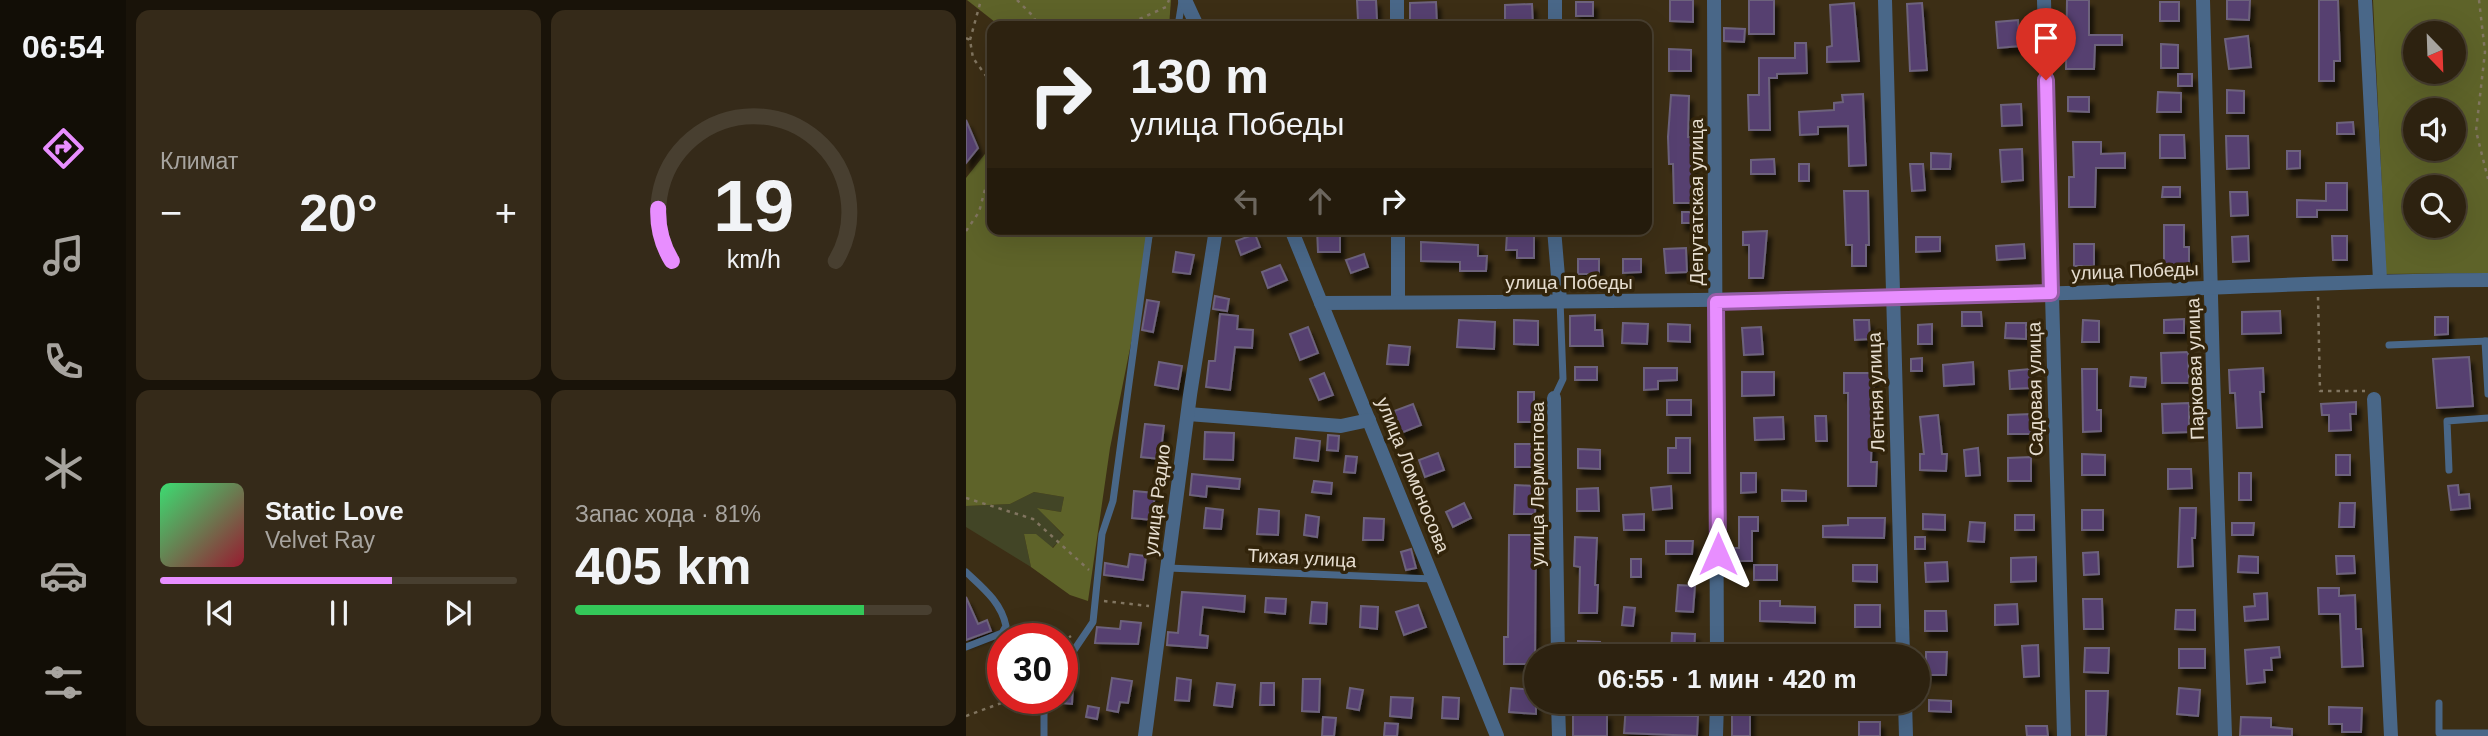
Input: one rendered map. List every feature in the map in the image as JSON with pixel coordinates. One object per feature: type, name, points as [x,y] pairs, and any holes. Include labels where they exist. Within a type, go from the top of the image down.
[{"type":"street","points":[[1183,0],[1194,21]]},
{"type":"street","points":[[1397,0],[1397,21]]},
{"type":"street","points":[[1555,0],[1555,21]]},
{"type":"street","name":"Депутатская улица","points":[[1714,0],[1717,644]]},
{"type":"street","name":"Летняя улица","points":[[1885,0],[1903,644]]},
{"type":"street","name":"Садовая улица","points":[[2044,0],[2064,736]]},
{"type":"street","name":"Парковая улица","points":[[2203,0],[2225,736]]},
{"type":"street","points":[[2365,0],[2380,280]]},
{"type":"street","name":"улица Радио","points":[[1145,736],[1215,235]]},
{"type":"street","name":"улица Ломоносова","points":[[1293,235],[1434,579],[1455,639],[1497,736]]},
{"type":"street","points":[[1398,235],[1398,302]]},
{"type":"street","name":"улица Лермонтова","points":[[1555,235],[1560,300]]},
{"type":"street","name":"улица Победы","points":[[1321,303],[1560,300],[1716,302],[2380,280],[2488,280]]},
{"type":"street","name":"улица Лермонтова","points":[[1554,397],[1558,644]]},
{"type":"street","points":[[2374,400],[2391,736]]},
{"type":"street","points":[[1188,414],[1341,426],[1369,420]]},
{"type":"street","points":[[1558,714],[1559,736]]},
{"type":"street","points":[[1716,736],[1717,714]]},
{"type":"street","points":[[1905,714],[1906,736]]},
{"type":"lane","points":[[1179,21],[1183,0]]},
{"type":"lane","points":[[1078,644],[1093,622],[1097,600],[1102,534],[1113,501],[1149,235]]},
{"type":"lane","name":"улица Лермонтова","points":[[1554,397],[1563,379],[1560,300]]},
{"type":"lane","points":[[2389,345],[2486,341],[2488,394]]},
{"type":"lane","points":[[2449,470],[2447,421],[2488,418]]},
{"type":"lane","name":"Тихая улица","points":[[1168,568],[1434,579]]},
{"type":"lane","points":[[966,572],[992,596],[1003,614],[1006,626],[1002,633],[966,648]]},
{"type":"lane","points":[[2439,703],[2439,733],[2488,733]]},
{"type":"lane","points":[[1044,714],[1044,736]]},
{"type":"path","points":[[981,0],[968,39],[973,58],[987,76]]},
{"type":"path","points":[[1017,0],[1035,21]]},
{"type":"path","points":[[1135,21],[1166,7],[1169,0]]},
{"type":"path","points":[[2479,0],[2485,52],[2476,131],[2488,179]]},
{"type":"path","points":[[966,231],[978,212],[987,180]]},
{"type":"path","points":[[2318,283],[2319,391],[2367,391],[2374,400]]},
{"type":"path","points":[[966,498],[1033,519],[1097,577]]},
{"type":"path","points":[[1097,600],[1163,607]]},
{"type":"path","points":[[966,716],[987,708]]},
{"type":"green space","points":[[967,0],[1171,0],[1169,21],[994,21]]},
{"type":"green space","points":[[2373,0],[2488,0],[2488,273],[2386,274]]},
{"type":"green space","points":[[987,151],[987,235],[1153,235],[1110,448],[1088,601],[1070,595],[1031,567],[1024,534],[1036,534],[1053,548],[1064,535],[1037,508],[1061,512],[1064,497],[1034,492],[1010,504],[966,506],[966,178]]},
{"type":"green space","points":[[1034,492],[1064,497],[1061,512],[1038,508],[1064,536],[1052,548],[1024,534],[1031,567],[966,527],[966,506],[1010,504]]},
{"type":"building","points":[[1357,0],[1376,0],[1377,20],[1358,20]]},
{"type":"building","points":[[1670,0],[1693,0],[1693,22],[1670,21]]},
{"type":"building","points":[[1749,0],[1774,0],[1774,34],[1749,34]]},
{"type":"building","points":[[2067,0],[2089,0],[2089,35],[2122,35],[2122,45],[2095,45],[2094,69],[2066,69]]},
{"type":"building","points":[[2227,0],[2250,0],[2249,20],[2227,19]]},
{"type":"building","points":[[2319,0],[2338,0],[2340,61],[2334,61],[2334,81],[2319,81]]},
{"type":"building","points":[[1436,2],[1437,21],[1410,21],[1410,3]]},
{"type":"building","points":[[1576,2],[1593,2],[1593,16],[1576,16]]},
{"type":"building","points":[[2160,2],[2179,2],[2179,21],[2160,21]]},
{"type":"building","points":[[1854,3],[1859,61],[1827,62],[1827,47],[1832,46],[1830,5]]},
{"type":"building","points":[[1922,3],[1927,70],[1910,71],[1907,4]]},
{"type":"building","points":[[1532,4],[1533,21],[1505,21],[1505,5]]},
{"type":"building","points":[[2018,20],[2020,46],[1998,48],[1996,22]]},
{"type":"building","points":[[1724,28],[1745,29],[1744,42],[1724,41]]},
{"type":"building","points":[[2248,36],[2251,67],[2229,69],[2225,39]]},
{"type":"building","points":[[1795,43],[1806,43],[1807,73],[1777,74],[1777,78],[1769,78],[1770,130],[1749,130],[1748,95],[1759,95],[1759,58],[1795,58]]},
{"type":"building","points":[[2161,44],[2178,45],[2178,68],[2161,68]]},
{"type":"building","points":[[1669,49],[1691,50],[1691,71],[1669,71]]},
{"type":"building","points":[[2178,74],[2192,74],[2192,86],[2178,86]]},
{"type":"building","points":[[2227,90],[2244,91],[2244,113],[2227,113]]},
{"type":"building","points":[[2158,92],[2181,93],[2181,112],[2157,112]]},
{"type":"building","points":[[1863,94],[1866,165],[1849,166],[1848,126],[1818,127],[1818,134],[1800,135],[1799,112],[1834,110],[1834,103],[1843,102],[1842,95]]},
{"type":"building","points":[[1671,95],[1689,96],[1688,137],[1692,137],[1693,163],[1691,203],[1674,203],[1673,164],[1669,164],[1668,137]]},
{"type":"building","points":[[2068,97],[2089,97],[2089,112],[2068,111]]},
{"type":"building","points":[[2021,104],[2022,125],[2002,126],[2001,105]]},
{"type":"building","points":[[966,120],[978,148],[966,163]]},
{"type":"building","points":[[2353,122],[2354,134],[2337,134],[2337,123]]},
{"type":"building","points":[[2160,135],[2184,135],[2185,158],[2160,158]]},
{"type":"building","points":[[2226,136],[2248,136],[2249,168],[2227,169]]},
{"type":"building","points":[[2073,142],[2101,142],[2101,154],[2125,153],[2125,168],[2096,168],[2095,207],[2069,207],[2069,177],[2074,177]]},
{"type":"building","points":[[2022,149],[2023,180],[2002,182],[2000,150]]},
{"type":"building","points":[[2287,151],[2300,151],[2300,168],[2287,169]]},
{"type":"building","points":[[1931,153],[1951,154],[1950,169],[1931,169]]},
{"type":"building","points":[[1774,159],[1775,174],[1751,174],[1751,160]]},
{"type":"building","points":[[1799,164],[1809,164],[1809,181],[1799,181]]},
{"type":"building","points":[[1910,164],[1923,164],[1925,190],[1912,191]]},
{"type":"building","points":[[2326,183],[2347,183],[2347,210],[2317,210],[2317,217],[2297,217],[2297,200],[2326,201]]},
{"type":"building","points":[[2163,187],[2180,187],[2180,197],[2162,197]]},
{"type":"building","points":[[1844,191],[1868,191],[1869,245],[1866,245],[1866,266],[1852,266],[1852,245],[1846,245]]},
{"type":"building","points":[[2230,192],[2247,192],[2248,215],[2231,216]]},
{"type":"building","points":[[1682,212],[1702,212],[1701,223],[1682,223]]},
{"type":"building","points":[[2164,225],[2184,225],[2184,247],[2189,247],[2189,270],[2164,270]]},
{"type":"building","points":[[1767,231],[1763,278],[1749,278],[1749,245],[1743,245],[1743,232]]},
{"type":"building","points":[[1255,235],[1260,247],[1241,255],[1236,241]]},
{"type":"building","points":[[1317,235],[1340,235],[1340,252],[1318,252]]},
{"type":"building","points":[[1507,235],[1534,235],[1534,258],[1517,258],[1517,250],[1506,250]]},
{"type":"building","points":[[2248,236],[2249,261],[2233,262],[2232,237]]},
{"type":"building","points":[[2332,236],[2347,236],[2347,260],[2333,260]]},
{"type":"building","points":[[1916,237],[1940,237],[1940,251],[1916,252]]},
{"type":"building","points":[[1421,242],[1478,245],[1478,256],[1487,256],[1486,271],[1460,271],[1460,262],[1421,261]]},
{"type":"building","points":[[2024,244],[2025,258],[1997,260],[1996,246]]},
{"type":"building","points":[[2074,244],[2094,244],[2094,266],[2074,266]]},
{"type":"building","points":[[1686,248],[1687,272],[1666,273],[1664,249]]},
{"type":"building","points":[[1176,252],[1194,255],[1190,274],[1173,272]]},
{"type":"building","points":[[1364,254],[1368,267],[1351,273],[1346,260]]},
{"type":"building","points":[[1578,259],[1599,259],[1599,274],[1578,274]]},
{"type":"building","points":[[1623,259],[1641,259],[1641,272],[1623,273]]},
{"type":"building","points":[[1280,265],[1287,280],[1268,288],[1262,272]]},
{"type":"building","points":[[1215,296],[1229,299],[1227,311],[1213,309]]},
{"type":"building","points":[[1147,300],[1159,302],[1153,332],[1142,330]]},
{"type":"building","points":[[2280,311],[2281,333],[2242,334],[2242,312]]},
{"type":"building","points":[[1962,312],[1981,312],[1982,326],[1962,326]]},
{"type":"building","points":[[1220,314],[1238,316],[1237,329],[1253,330],[1252,348],[1235,347],[1230,390],[1206,387],[1209,361],[1215,361]]},
{"type":"building","points":[[1595,315],[1595,330],[1602,330],[1603,346],[1570,346],[1570,316]]},
{"type":"building","points":[[2435,317],[2448,317],[2448,334],[2435,335]]},
{"type":"building","points":[[2184,319],[2184,333],[2164,333],[2164,320]]},
{"type":"building","points":[[1459,320],[1495,322],[1494,349],[1457,347]]},
{"type":"building","points":[[1514,320],[1538,321],[1538,345],[1514,344]]},
{"type":"building","points":[[1854,320],[1869,320],[1870,339],[1855,340]]},
{"type":"building","points":[[2083,320],[2099,321],[2099,342],[2082,342]]},
{"type":"building","points":[[1623,323],[1648,324],[1647,344],[1622,343]]},
{"type":"building","points":[[2006,323],[2026,323],[2026,339],[2005,338]]},
{"type":"building","points":[[1668,324],[1690,325],[1690,342],[1668,341]]},
{"type":"building","points":[[1932,324],[1932,344],[1918,344],[1918,325]]},
{"type":"building","points":[[1308,327],[1318,353],[1300,360],[1290,334]]},
{"type":"building","points":[[1761,327],[1763,354],[1744,355],[1742,328]]},
{"type":"building","points":[[1389,345],[1410,347],[1408,365],[1387,364]]},
{"type":"building","points":[[2188,352],[2189,383],[2162,383],[2161,353]]},
{"type":"building","points":[[2469,357],[2473,406],[2437,408],[2433,359]]},
{"type":"building","points":[[1922,358],[1922,371],[1911,371],[1911,359]]},
{"type":"building","points":[[1159,362],[1182,366],[1178,389],[1155,385]]},
{"type":"building","points":[[1973,362],[1974,384],[1944,386],[1943,365]]},
{"type":"building","points":[[1575,367],[1597,367],[1597,380],[1575,380]]},
{"type":"building","points":[[1644,368],[1677,368],[1677,380],[1658,381],[1658,389],[1644,390]]},
{"type":"building","points":[[2263,368],[2264,392],[2260,392],[2262,427],[2237,428],[2235,393],[2230,393],[2229,370]]},
{"type":"building","points":[[2030,369],[2031,388],[2010,389],[2009,371]]},
{"type":"building","points":[[2082,369],[2097,369],[2097,410],[2101,410],[2101,431],[2083,432]]},
{"type":"building","points":[[1742,372],[1774,372],[1774,395],[1742,396]]},
{"type":"building","points":[[1324,373],[1333,395],[1319,400],[1310,379]]},
{"type":"building","points":[[1844,373],[1874,373],[1871,462],[1877,462],[1876,486],[1848,486],[1848,393],[1844,393]]},
{"type":"building","points":[[2131,377],[2146,378],[2145,387],[2130,386]]},
{"type":"building","points":[[1518,392],[1534,392],[1534,422],[1518,422]]},
{"type":"building","points":[[1667,400],[1691,400],[1691,415],[1667,415]]},
{"type":"building","points":[[2356,402],[2356,414],[2350,414],[2351,430],[2329,431],[2329,415],[2322,415],[2321,404]]},
{"type":"building","points":[[2189,403],[2189,432],[2163,433],[2162,404]]},
{"type":"building","points":[[1413,404],[1421,425],[1401,433],[1394,411]]},
{"type":"building","points":[[2031,414],[2032,434],[2008,434],[2008,415]]},
{"type":"building","points":[[1938,415],[1942,454],[1947,454],[1946,471],[1920,470],[1920,454],[1924,454],[1920,417]]},
{"type":"building","points":[[1815,416],[1826,416],[1827,441],[1816,441]]},
{"type":"building","points":[[1783,417],[1784,439],[1755,440],[1754,418]]},
{"type":"building","points":[[1145,424],[1164,426],[1160,459],[1141,457]]},
{"type":"building","points":[[1205,432],[1234,433],[1233,460],[1204,459]]},
{"type":"building","points":[[1328,435],[1339,436],[1338,451],[1327,450]]},
{"type":"building","points":[[1296,438],[1320,441],[1318,461],[1294,458]]},
{"type":"building","points":[[1676,438],[1690,438],[1690,473],[1668,473],[1668,448],[1676,448]]},
{"type":"building","points":[[1515,444],[1535,444],[1534,467],[1515,467]]},
{"type":"building","points":[[1978,448],[1980,475],[1966,476],[1964,450]]},
{"type":"building","points":[[1578,449],[1600,450],[1600,469],[1578,468]]},
{"type":"building","points":[[1438,453],[1444,470],[1425,477],[1419,460]]},
{"type":"building","points":[[2082,454],[2105,455],[2105,475],[2082,475]]},
{"type":"building","points":[[2336,455],[2350,455],[2350,475],[2336,475]]},
{"type":"building","points":[[1346,456],[1357,457],[1355,473],[1344,472]]},
{"type":"building","points":[[2031,457],[2031,481],[2008,481],[2008,458]]},
{"type":"building","points":[[2168,469],[2191,469],[2192,488],[2168,489]]},
{"type":"building","points":[[1741,473],[1756,473],[1756,492],[1741,493]]},
{"type":"building","points":[[2239,473],[2251,473],[2251,500],[2239,500]]},
{"type":"building","points":[[1192,474],[1240,479],[1239,489],[1207,486],[1206,497],[1190,495]]},
{"type":"building","points":[[1314,481],[1332,483],[1331,494],[1312,492]]},
{"type":"building","points":[[1515,485],[1536,486],[1535,514],[1514,514]]},
{"type":"building","points":[[2458,485],[2459,495],[2469,494],[2470,508],[2451,510],[2448,486]]},
{"type":"building","points":[[1671,486],[1672,508],[1653,510],[1651,488]]},
{"type":"building","points":[[1598,488],[1599,511],[1577,511],[1577,489]]},
{"type":"building","points":[[1782,490],[1806,491],[1806,501],[1782,501]]},
{"type":"building","points":[[1134,491],[1155,493],[1152,520],[1132,518]]},
{"type":"building","points":[[1464,503],[1471,518],[1453,527],[1446,512]]},
{"type":"building","points":[[2340,503],[2355,503],[2354,527],[2339,527]]},
{"type":"building","points":[[1206,508],[1223,510],[1221,529],[1204,528]]},
{"type":"building","points":[[2180,508],[2196,508],[2195,538],[2192,538],[2193,566],[2178,567]]},
{"type":"building","points":[[1259,509],[1279,511],[1278,535],[1257,534]]},
{"type":"building","points":[[2082,510],[2103,510],[2103,530],[2082,530]]},
{"type":"building","points":[[1644,514],[1644,530],[1624,530],[1623,515]]},
{"type":"building","points":[[1923,514],[1945,515],[1945,530],[1923,529]]},
{"type":"building","points":[[1306,515],[1319,517],[1317,537],[1304,535]]},
{"type":"building","points":[[2015,515],[2034,515],[2034,530],[2015,530]]},
{"type":"building","points":[[1739,517],[1758,517],[1758,531],[1752,531],[1752,561],[1734,561],[1734,548],[1739,548]]},
{"type":"building","points":[[1364,518],[1384,519],[1383,540],[1363,540]]},
{"type":"building","points":[[1848,518],[1885,518],[1884,538],[1823,537],[1823,526],[1848,525]]},
{"type":"building","points":[[1970,522],[1985,523],[1984,542],[1968,541]]},
{"type":"building","points":[[2232,523],[2254,523],[2253,535],[2232,535]]},
{"type":"building","points":[[1509,535],[1536,535],[1535,644],[1524,644],[1524,664],[1504,664],[1504,637],[1508,637]]},
{"type":"building","points":[[1575,537],[1597,538],[1597,613],[1579,613],[1580,567],[1574,566]]},
{"type":"building","points":[[1915,537],[1925,537],[1925,549],[1915,549]]},
{"type":"building","points":[[1666,541],[1693,541],[1692,554],[1666,554]]},
{"type":"building","points":[[1411,549],[1416,568],[1406,570],[1401,552]]},
{"type":"building","points":[[2098,552],[2099,574],[2084,575],[2083,553]]},
{"type":"building","points":[[1130,554],[1146,556],[1143,580],[1104,575],[1105,563],[1128,567]]},
{"type":"building","points":[[2239,556],[2258,557],[2258,573],[2238,572]]},
{"type":"building","points":[[2336,556],[2354,556],[2355,573],[2337,574]]},
{"type":"building","points":[[2036,557],[2036,581],[2011,582],[2011,558]]},
{"type":"building","points":[[1631,559],[1641,559],[1641,577],[1631,577]]},
{"type":"building","points":[[1947,562],[1948,581],[1926,582],[1925,563]]},
{"type":"building","points":[[1754,565],[1777,565],[1777,580],[1754,580]]},
{"type":"building","points":[[1853,565],[1877,565],[1877,582],[1853,581]]},
{"type":"building","points":[[1678,585],[1695,586],[1693,612],[1676,611]]},
{"type":"building","points":[[2318,588],[2339,588],[2339,596],[2355,595],[2356,629],[2361,629],[2363,666],[2342,667],[2340,614],[2319,614]]},
{"type":"building","points":[[1182,592],[1245,596],[1244,612],[1203,607],[1200,635],[1208,636],[1207,648],[1167,645],[1168,632],[1178,633]]},
{"type":"building","points":[[2267,593],[2268,619],[2245,621],[2244,607],[2255,606],[2254,594]]},
{"type":"building","points":[[966,597],[978,624],[987,620],[988,623],[987,632],[966,640]]},
{"type":"building","points":[[1266,598],[1286,599],[1285,614],[1265,612]]},
{"type":"building","points":[[2083,599],[2102,599],[2103,629],[2084,629]]},
{"type":"building","points":[[1760,601],[1780,601],[1780,606],[1815,607],[1815,623],[1760,621]]},
{"type":"building","points":[[1312,602],[1327,603],[1326,624],[1310,623]]},
{"type":"building","points":[[2017,604],[2018,624],[1995,625],[1995,605]]},
{"type":"building","points":[[1418,605],[1426,627],[1404,635],[1396,612]]},
{"type":"building","points":[[1855,605],[1880,605],[1880,627],[1855,627]]},
{"type":"building","points":[[1361,606],[1378,607],[1377,629],[1360,627]]},
{"type":"building","points":[[1624,607],[1635,608],[1633,626],[1622,625]]},
{"type":"building","points":[[2176,610],[2195,610],[2195,630],[2175,629]]},
{"type":"building","points":[[1925,611],[1946,611],[1947,631],[1925,631]]},
{"type":"building","points":[[1121,621],[1141,623],[1138,644],[1095,643],[1097,627],[1120,629]]},
{"type":"building","points":[[1672,633],[1695,634],[1695,644],[1672,644]]},
{"type":"building","points":[[1578,641],[1600,642],[1600,644],[1578,644]]},
{"type":"building","points":[[2038,645],[2039,676],[2024,677],[2022,646]]},
{"type":"building","points":[[2279,647],[2280,657],[2271,658],[2272,670],[2264,670],[2265,682],[2247,684],[2245,650]]},
{"type":"building","points":[[2085,648],[2109,648],[2108,673],[2084,672]]},
{"type":"building","points":[[2179,649],[2205,649],[2205,668],[2179,668]]},
{"type":"building","points":[[1930,652],[1947,652],[1946,675],[1930,675]]},
{"type":"building","points":[[1112,678],[1132,681],[1128,703],[1120,702],[1118,712],[1107,710]]},
{"type":"building","points":[[1177,678],[1191,680],[1189,701],[1175,700]]},
{"type":"building","points":[[1303,679],[1320,679],[1319,712],[1302,711]]},
{"type":"building","points":[[1217,683],[1235,685],[1232,707],[1214,705]]},
{"type":"building","points":[[1261,683],[1274,683],[1274,705],[1260,705]]},
{"type":"building","points":[[1350,688],[1363,690],[1359,710],[1347,708]]},
{"type":"building","points":[[1511,688],[1524,689],[1524,713],[1509,712]]},
{"type":"building","points":[[2179,688],[2200,690],[2198,716],[2177,714]]},
{"type":"building","points":[[2086,691],[2108,691],[2106,736],[2086,736]]},
{"type":"building","points":[[1391,697],[1413,698],[1411,718],[1390,716]]},
{"type":"building","points":[[1443,697],[1459,698],[1458,719],[1442,718]]},
{"type":"building","points":[[1930,700],[1951,701],[1951,712],[1930,711]]},
{"type":"building","points":[[1088,706],[1099,708],[1097,719],[1086,717]]},
{"type":"building","points":[[2329,707],[2362,708],[2361,732],[2342,732],[2342,724],[2329,724]]},
{"type":"building","points":[[1573,714],[1607,714],[1607,736],[1573,736]]},
{"type":"building","points":[[1625,714],[1698,716],[1697,736],[1624,733]]},
{"type":"building","points":[[1732,714],[1750,714],[1750,736],[1732,736]]},
{"type":"building","points":[[1323,717],[1336,718],[1334,736],[1322,736]]},
{"type":"building","points":[[2241,717],[2271,718],[2271,727],[2292,729],[2292,736],[2240,736]]},
{"type":"building","points":[[1859,722],[1880,722],[1880,736],[1859,736]]},
{"type":"building","points":[[1385,723],[1398,724],[1397,736],[1384,736]]},
{"type":"building","points":[[2026,726],[2047,726],[2048,736],[2027,736]]},
{"type":"route","points":[[1718,554],[1716,302],[2051,293],[2046,80]]}]
